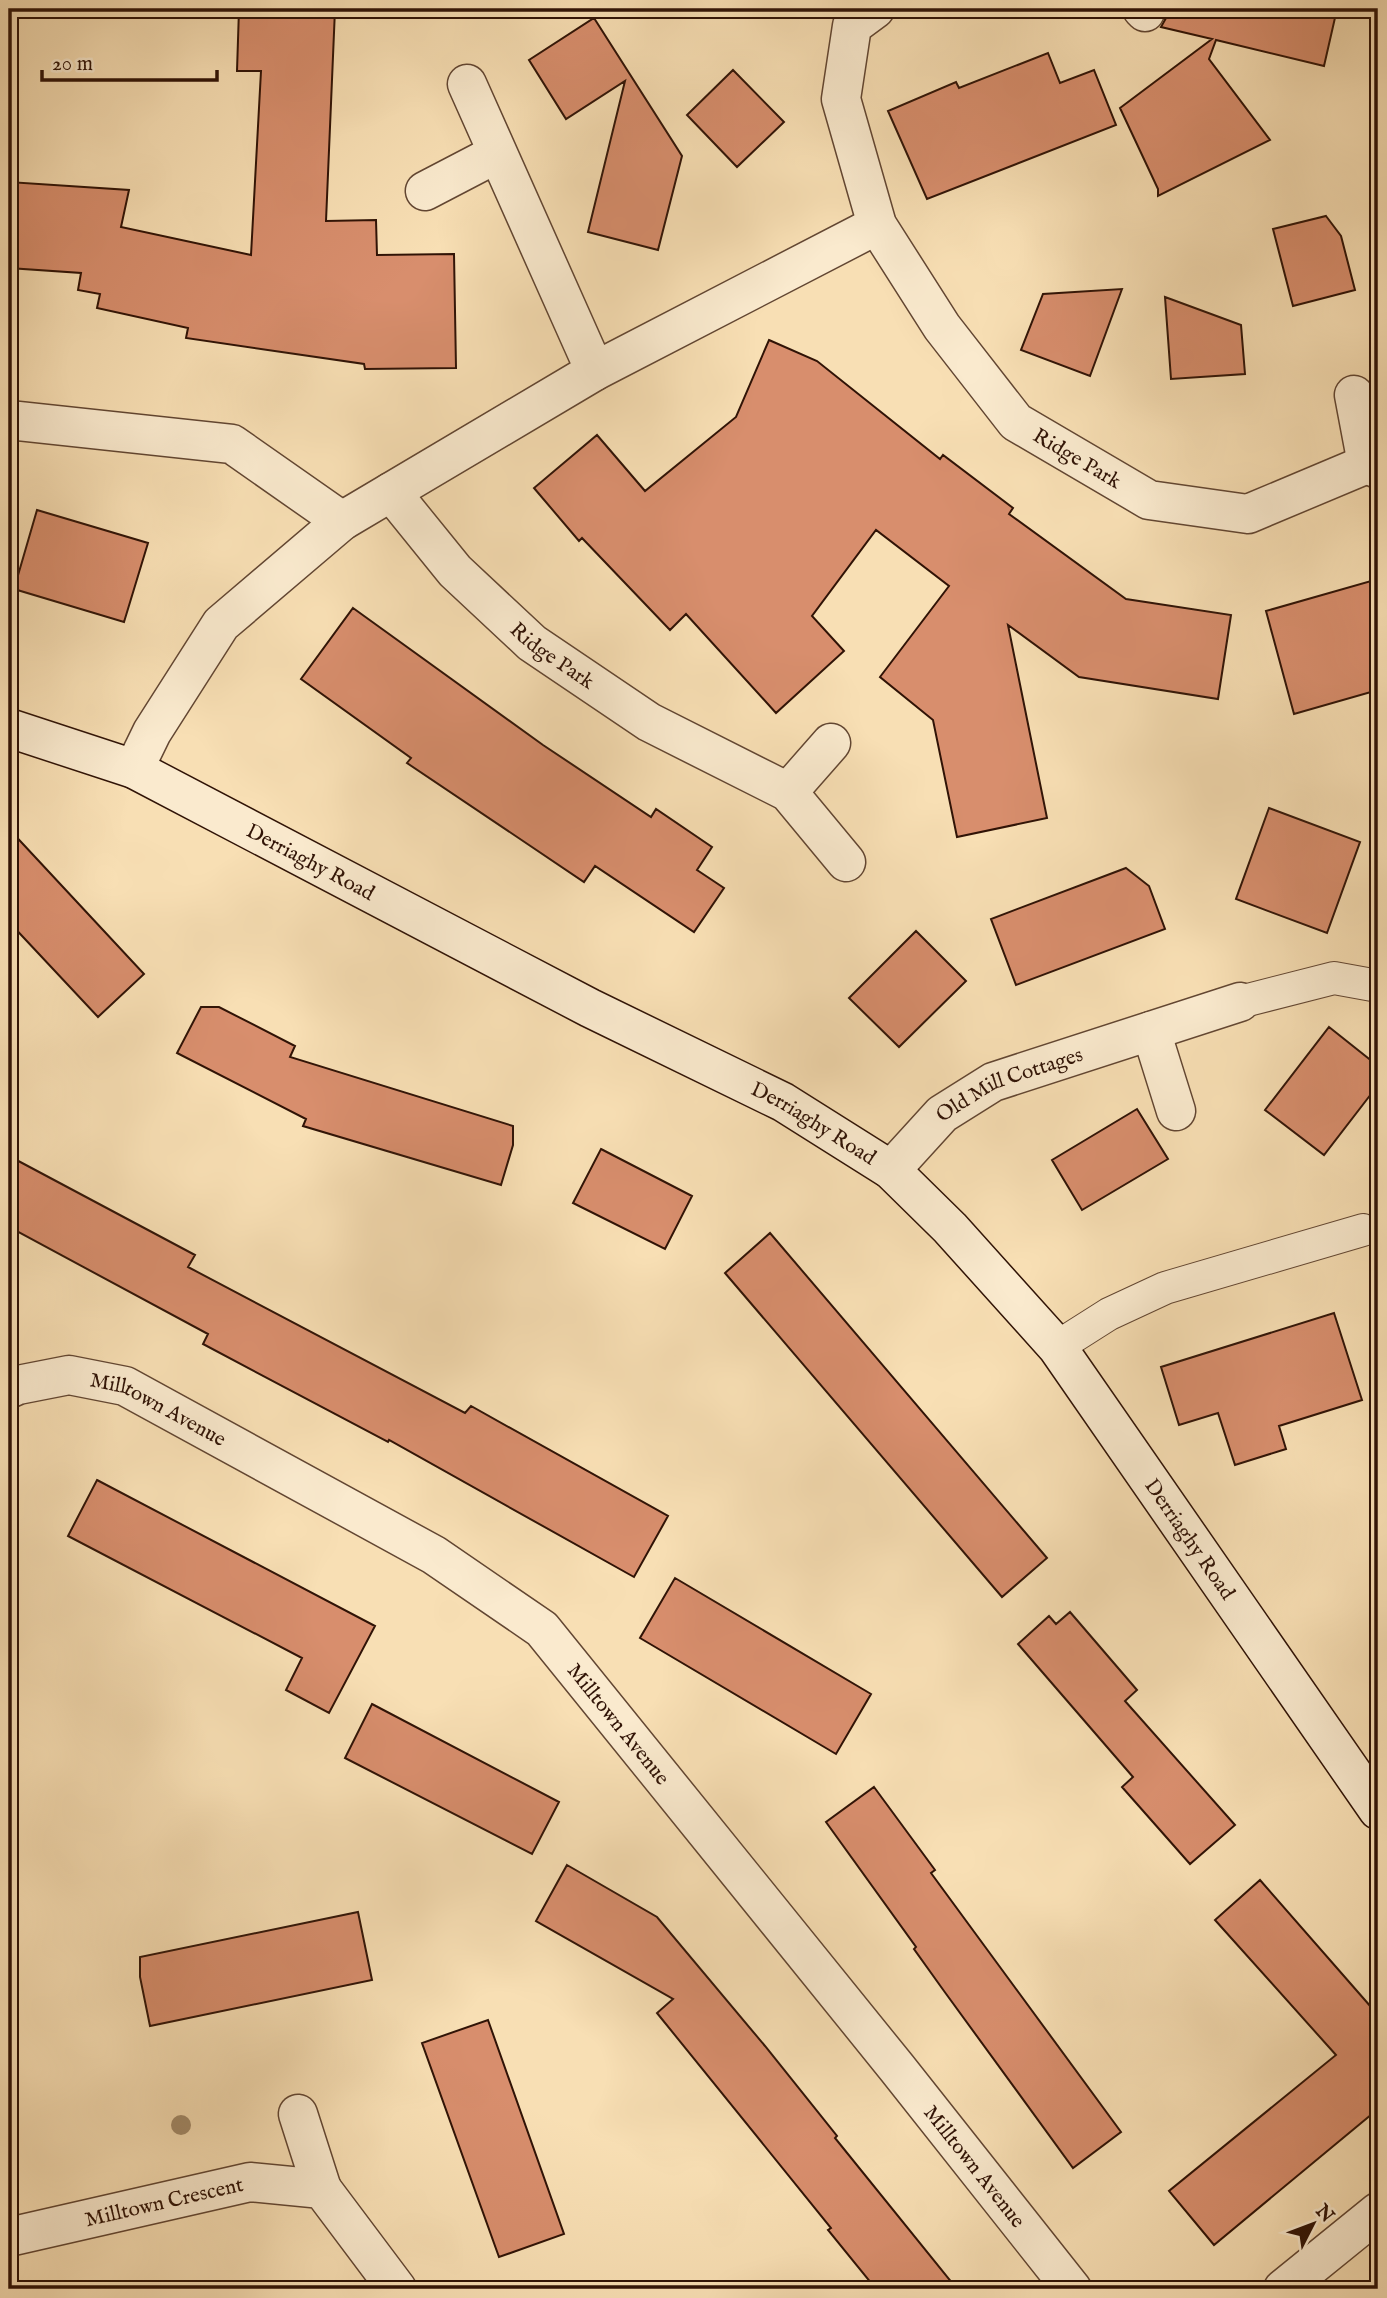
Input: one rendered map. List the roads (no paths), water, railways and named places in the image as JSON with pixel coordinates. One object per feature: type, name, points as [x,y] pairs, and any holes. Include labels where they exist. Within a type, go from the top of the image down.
[{"type":"street","name":"Ridge Park","points":[[875,9],[852,26],[841,99],[877,225],[942,327],[1016,422],[1149,500],[1248,514],[1373,466],[1354,395]]},
{"type":"street","points":[[467,84],[595,371]]},
{"type":"street","points":[[425,191],[496,154]]},
{"type":"street","points":[[134,769],[152,732],[221,624],[342,521],[595,371],[877,225]]},
{"type":"street","points":[[9,419],[232,444],[342,521]]},
{"type":"street","name":"Ridge Park","points":[[391,492],[455,571],[532,643],[649,722],[788,792],[846,862]]},
{"type":"street","name":"Derriaghy Road","points":[[9,728],[134,769],[590,1009],[783,1102],[891,1170],[950,1228],[1057,1347],[1378,1811]]},
{"type":"street","points":[[788,792],[831,743]]},
{"type":"street","name":"Old Mill Cottages","points":[[891,1170],[942,1114],[993,1082],[1240,1002]]},
{"type":"street","points":[[1151,1031],[1176,1111]]},
{"type":"street","name":"Milltown Avenue","points":[[9,1389],[69,1375],[125,1386],[434,1555],[542,1629],[1072,2289]]},
{"type":"street","points":[[298,2114],[322,2189],[397,2289]]},
{"type":"street","name":"Milltown Crescent","points":[[9,2237],[250,2182],[322,2189]]},
{"type":"street","points":[[1283,2289],[1378,2212]]},
{"type":"lane","points":[[1240,1002],[1334,978],[1378,986]]},
{"type":"lane","points":[[1057,1347],[1110,1314],[1166,1288],[1363,1230]]}]
